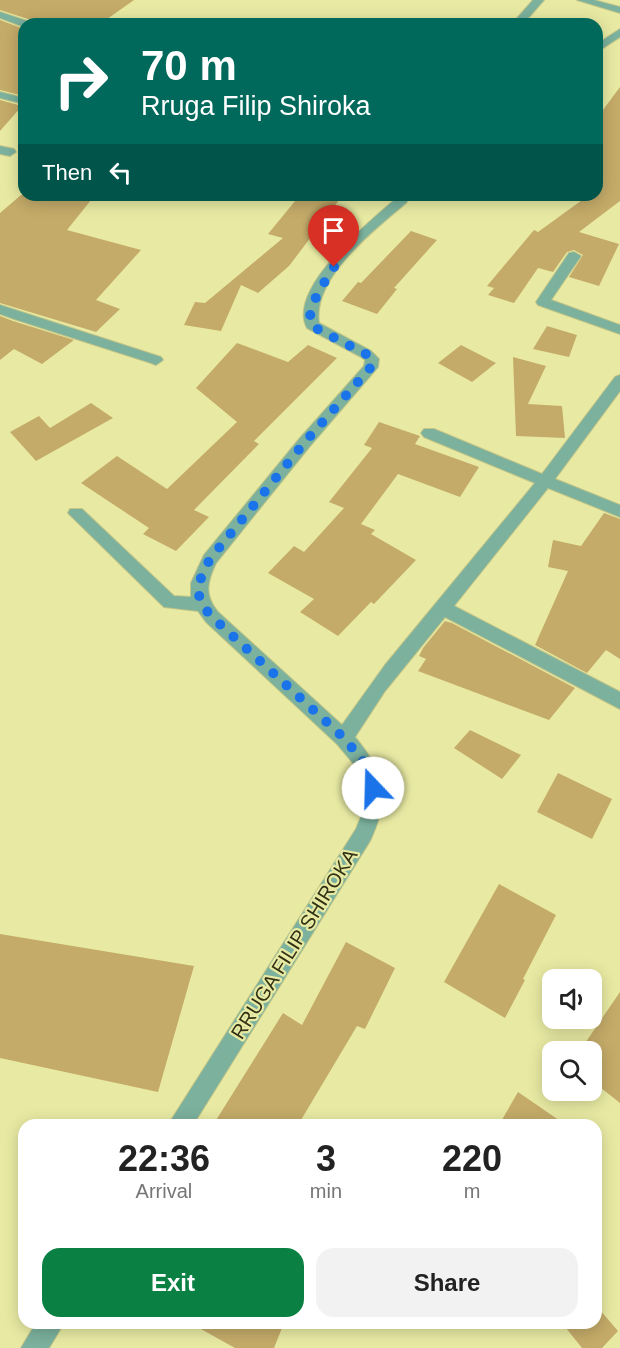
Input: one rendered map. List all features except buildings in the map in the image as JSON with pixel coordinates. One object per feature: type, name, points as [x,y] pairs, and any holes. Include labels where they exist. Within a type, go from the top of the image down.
[{"type":"street","points":[[522,18],[539,0]]},
{"type":"street","points":[[582,0],[620,10]]},
{"type":"street","points":[[0,15],[18,21]]},
{"type":"street","points":[[603,45],[620,32]]},
{"type":"street","points":[[0,95],[18,100]]},
{"type":"street","points":[[76,513],[170,602],[201,605],[197,591],[201,575],[210,559],[305,442],[371,367],[372,359],[366,354],[312,325],[309,319],[326,277],[341,257],[401,201]]},
{"type":"street","points":[[574,256],[543,302],[620,330]]},
{"type":"street","points":[[0,309],[69,333],[118,344],[156,360]]},
{"type":"street","points":[[344,738],[371,693],[443,608],[603,405],[620,380]]},
{"type":"street","points":[[603,405],[620,411]]},
{"type":"street","points":[[429,433],[620,511]]},
{"type":"street","name":"RRUGA FILIP SHIROKA","points":[[184,1119],[363,835],[372,814],[373,788],[366,765],[344,738],[201,605]]},
{"type":"street","points":[[443,608],[620,701]]},
{"type":"street","points":[[34,1348],[47,1329]]},
{"type":"route","points":[[334,267],[317,294],[309,319],[312,325],[319,330],[366,354],[372,359],[371,367],[305,442],[210,559],[201,575],[197,591],[201,605],[212,617],[344,738],[366,765],[373,788]]}]
